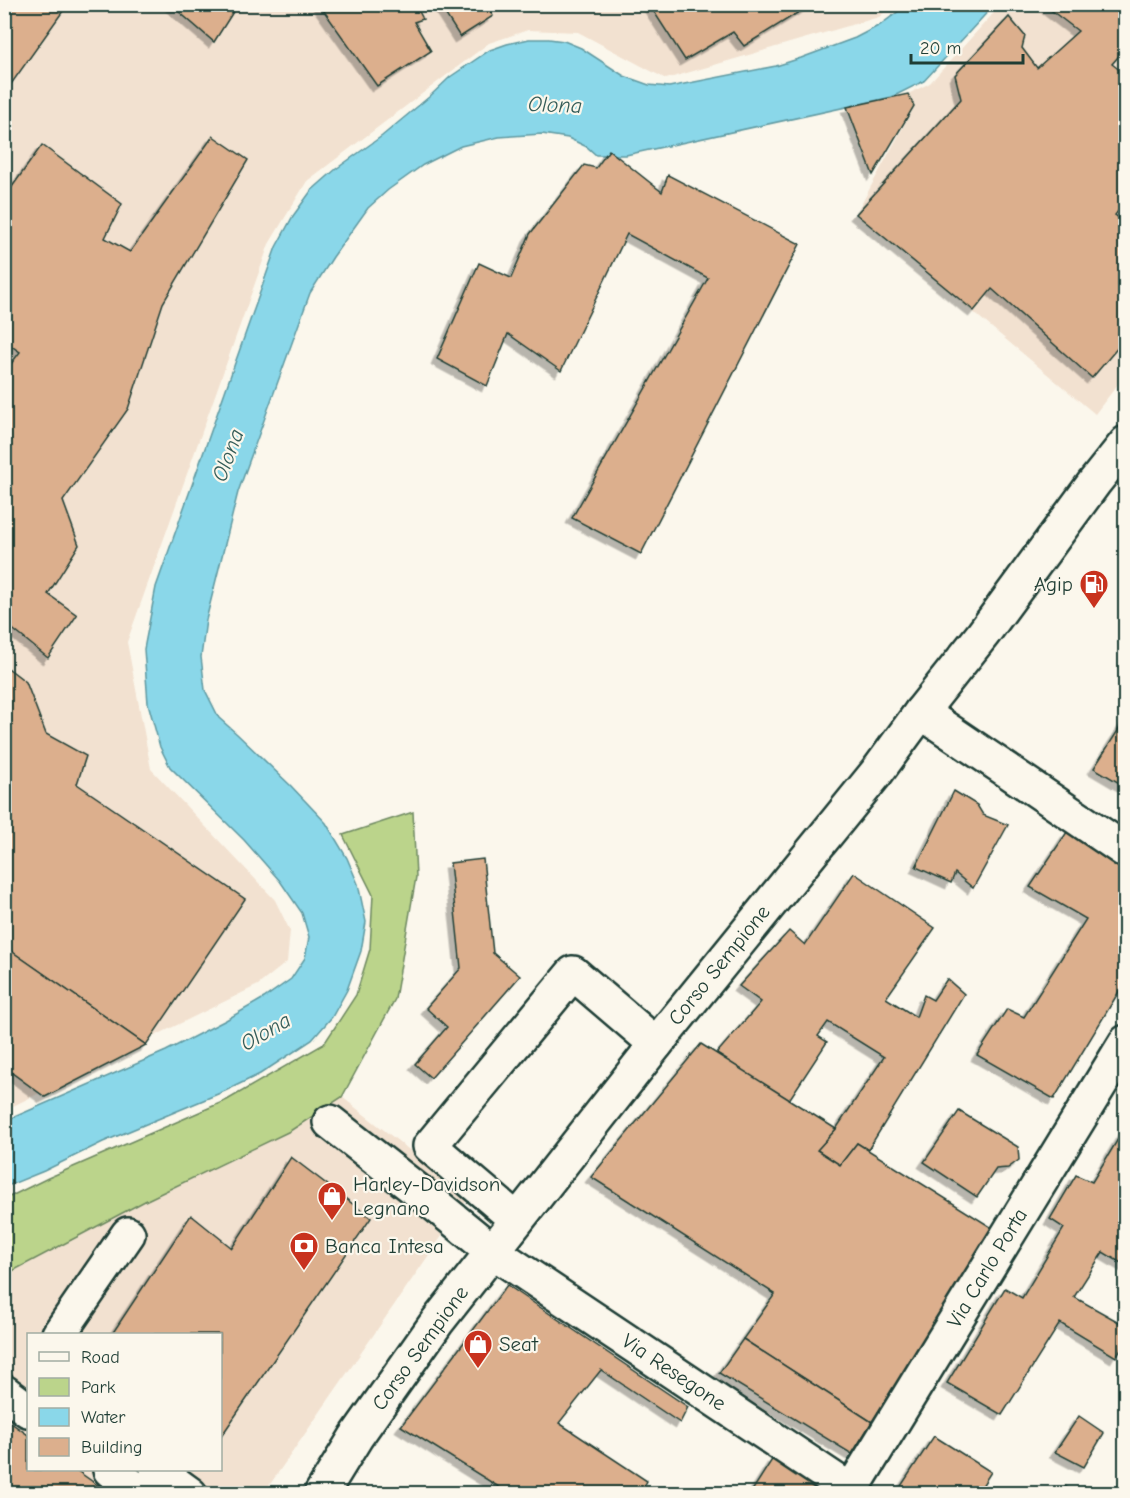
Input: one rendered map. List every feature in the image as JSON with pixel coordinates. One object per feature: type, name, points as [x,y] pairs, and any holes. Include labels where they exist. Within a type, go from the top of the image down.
[{"type":"main road","name":"Corso Sempione","points":[[321,1494],[356,1437],[437,1322],[656,1044],[877,772],[1125,443]]},
{"type":"main road","points":[[921,712],[1125,851]]},
{"type":"main road","points":[[517,1220],[430,1146],[573,974],[656,1044]]},
{"type":"main road","name":"Via Carlo Porta","points":[[852,1492],[1125,1042]]},
{"type":"main road","name":"Via Resegone","points":[[330,1122],[492,1251],[852,1492]]},
{"type":"main road","points":[[60,1333],[128,1234]]},
{"type":"main road","points":[[4,1392],[27,1409]]},
{"type":"main road","points":[[111,1471],[143,1494]]},
{"type":"main road","points":[[158,1471],[190,1494]]},
{"type":"shaded area","points":[[5,5],[893,5],[879,17],[666,79],[578,32],[528,30],[489,43],[307,181],[269,244],[127,642],[151,769],[275,900],[290,931],[287,962],[258,985],[5,1110]]},
{"type":"shaded area","points":[[1001,5],[1125,5],[1125,375],[1095,414],[856,214],[914,107],[908,94],[930,83]]},
{"type":"shaded area","points":[[342,1097],[469,1197],[264,1493],[5,1494],[5,1275],[145,1201],[290,1131]]},
{"type":"green space","points":[[413,812],[416,877],[395,999],[342,1097],[290,1131],[145,1201],[5,1275],[5,1199],[227,1100],[324,1044],[356,995],[370,949],[373,895],[343,835]]},
{"type":"water","name":"Olona","points":[[907,5],[994,5],[924,81],[892,97],[626,155],[596,155],[587,147],[568,138],[542,134],[499,137],[461,146],[423,165],[388,190],[368,208],[310,293],[238,492],[206,620],[201,657],[205,690],[219,718],[291,786],[326,823],[347,858],[358,884],[366,922],[361,951],[347,990],[332,1017],[312,1040],[260,1074],[5,1187],[5,1121],[166,1051],[226,1020],[291,979],[305,958],[309,937],[302,913],[280,881],[244,840],[170,767],[160,747],[148,703],[144,649],[156,587],[276,247],[293,216],[311,191],[336,169],[382,136],[450,77],[490,50],[507,44],[529,39],[564,41],[581,48],[624,76],[649,85],[669,87],[776,66],[801,58],[855,38],[880,25]]},
{"type":"building","points":[[4,4],[68,4],[4,94]]},
{"type":"building","points":[[170,4],[238,4],[214,42]]},
{"type":"building","points":[[319,4],[415,4],[423,19],[414,22],[431,51],[377,86]]},
{"type":"building","points":[[439,4],[486,4],[493,16],[460,37]]},
{"type":"building","points":[[649,4],[812,4],[744,46],[733,32],[685,60]]},
{"type":"building","points":[[1049,4],[1126,4],[1126,48],[1112,64],[1126,75],[1126,201],[1115,215],[1126,223],[1126,338],[1092,378],[992,289],[974,311],[856,214],[961,99],[955,75],[1009,17],[1025,36],[1022,48],[1037,68],[1078,31],[1048,8]]},
{"type":"building","points":[[908,94],[914,106],[873,175],[847,107]]},
{"type":"building","points":[[213,136],[248,160],[163,303],[128,409],[63,501],[79,545],[48,594],[77,615],[48,658],[4,622],[4,373],[20,352],[4,341],[4,198],[42,145],[122,204],[105,238],[130,252]]},
{"type":"building","points":[[609,150],[662,192],[668,175],[800,244],[641,554],[572,518],[708,278],[627,234],[561,371],[508,334],[487,386],[437,359],[479,263],[511,278],[530,234],[584,165],[596,168]]},
{"type":"building","points":[[4,665],[26,682],[46,734],[86,756],[77,784],[245,899],[146,1045],[4,946]]},
{"type":"building","points":[[1126,718],[1126,787],[1094,768]]},
{"type":"building","points":[[954,791],[977,805],[983,815],[1008,825],[973,888],[955,873],[951,883],[916,867]]},
{"type":"building","points":[[1067,832],[1126,869],[1126,980],[1054,1099],[977,1055],[1007,1009],[1024,1017],[1086,919],[1030,887]]},
{"type":"building","points":[[483,859],[493,953],[520,976],[431,1078],[415,1064],[447,1027],[426,1008],[461,968],[450,863]]},
{"type":"building","points":[[854,873],[935,928],[886,998],[916,1017],[924,995],[933,1000],[947,979],[964,994],[868,1150],[857,1143],[840,1165],[817,1150],[836,1129],[884,1057],[828,1022],[818,1036],[827,1042],[789,1100],[716,1054],[761,1002],[739,986],[789,931],[805,945]]},
{"type":"building","points":[[4,946],[146,1045],[45,1097],[4,1067]]},
{"type":"building","points":[[701,1044],[836,1129],[817,1150],[840,1165],[857,1143],[994,1229],[872,1422],[743,1339],[775,1294],[591,1177]]},
{"type":"building","points":[[959,1111],[1018,1147],[1019,1160],[1008,1168],[996,1169],[977,1197],[924,1162]]},
{"type":"building","points":[[1126,1126],[1126,1221],[1124,1224],[1126,1225],[1126,1266],[1103,1252],[1074,1297],[1126,1326],[1126,1340],[1116,1357],[1060,1323],[1002,1415],[947,1383],[1005,1288],[1022,1298],[1064,1228],[1050,1219],[1076,1175],[1092,1182]]},
{"type":"building","points":[[291,1157],[371,1218],[222,1435],[222,1333],[113,1333],[191,1215],[232,1248]]},
{"type":"building","points":[[507,1285],[688,1407],[680,1423],[601,1370],[559,1423],[647,1481],[640,1494],[510,1494],[401,1426]]},
{"type":"building","points":[[743,1339],[872,1422],[852,1454],[719,1373]]},
{"type":"building","points":[[1079,1416],[1104,1433],[1084,1467],[1055,1452]]},
{"type":"building","points":[[4,1418],[27,1434],[27,1471],[77,1471],[110,1494],[4,1494]]},
{"type":"building","points":[[934,1436],[991,1472],[977,1494],[913,1494],[901,1486]]},
{"type":"building","points":[[773,1458],[827,1494],[750,1494]]},
{"type":"building","points":[[1065,1486],[1077,1494],[1060,1494]]},
{"type":"place","name":"Agip","points":[[1094,610]]},
{"type":"place","name":"Harley-Davidson Legnano","points":[[332,1222]]},
{"type":"place","name":"Banca Intesa","points":[[304,1272]]},
{"type":"place","name":"Seat","points":[[478,1370]]}]
